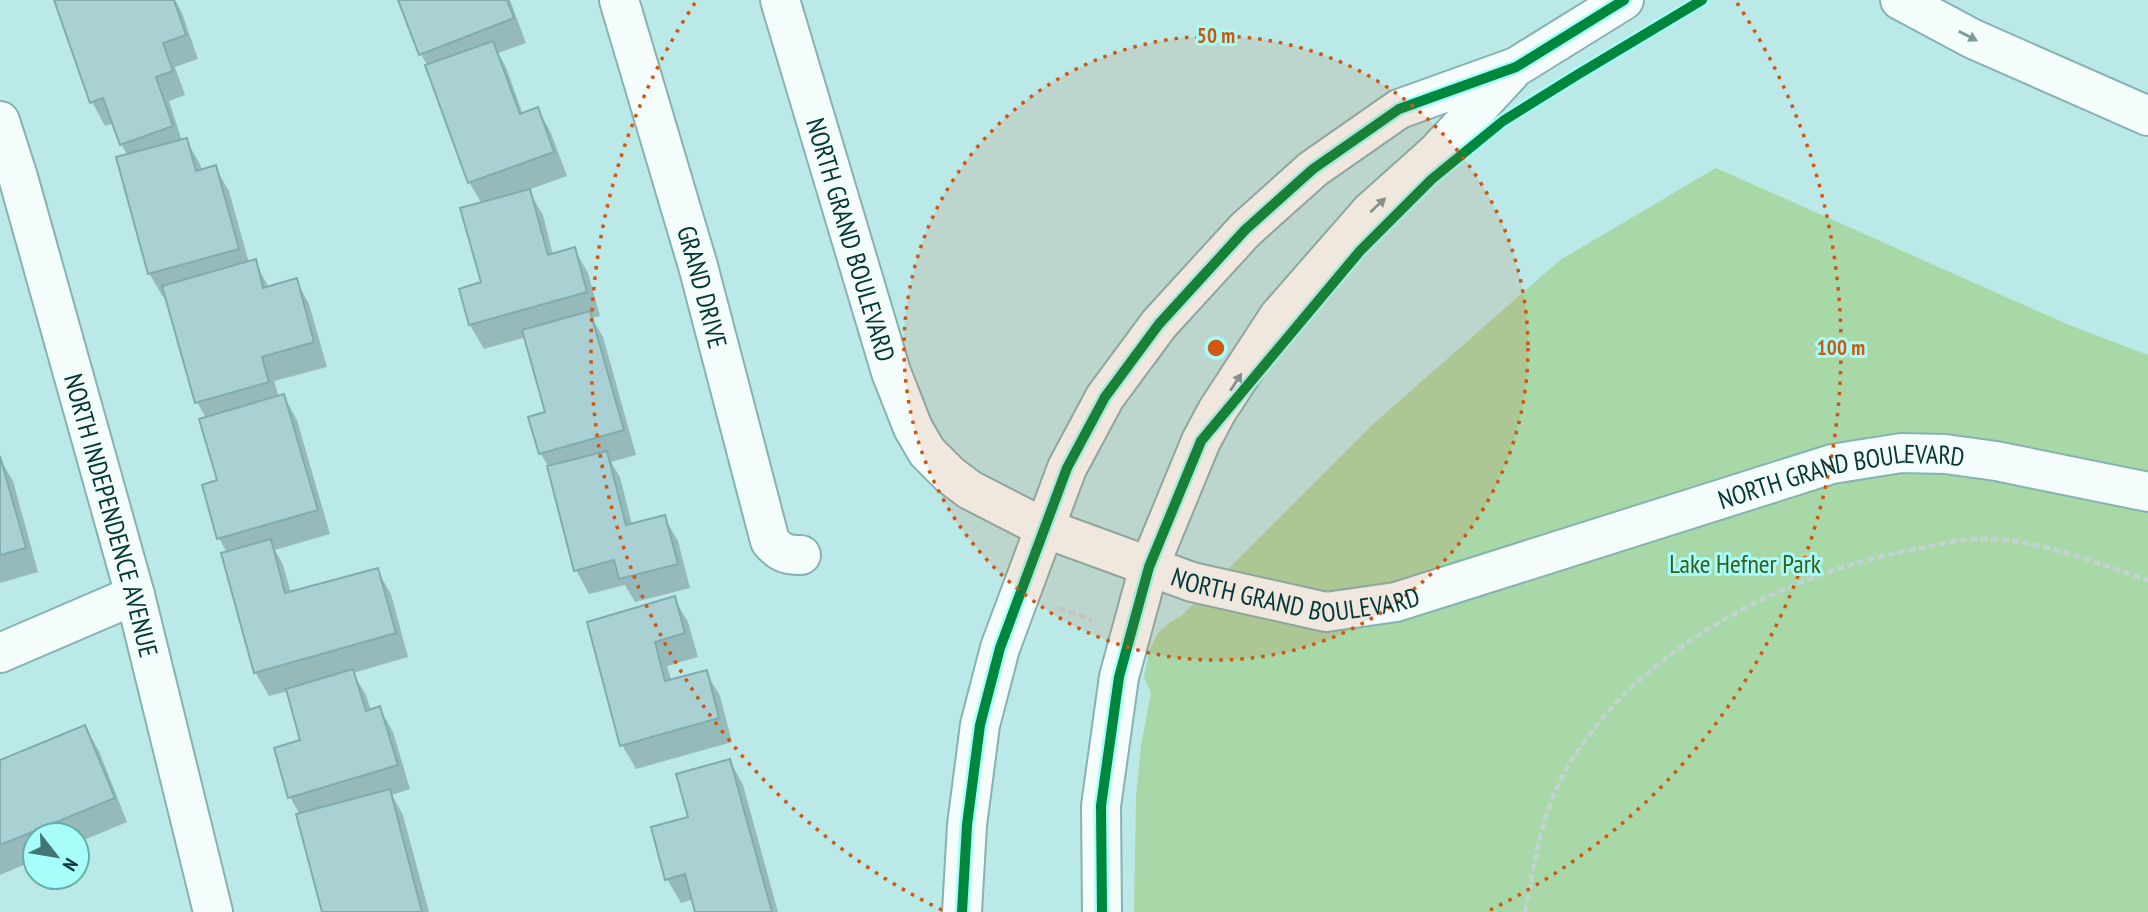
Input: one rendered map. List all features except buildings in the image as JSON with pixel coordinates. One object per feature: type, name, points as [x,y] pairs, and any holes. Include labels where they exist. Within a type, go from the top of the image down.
[{"type":"main road","name":"GRAND DRIVE","points":[[619,0],[698,266],[770,541],[785,555],[801,555]]},
{"type":"main road","name":"NORTH GRAND BOULEVARD","points":[[780,0],[891,372],[912,428],[928,452],[950,475],[993,503],[1044,528],[1149,568],[1209,587],[1326,612],[1396,602],[1832,464],[1900,453],[1945,454],[1996,461],[2148,492]]},
{"type":"main road","points":[[962,912],[967,825],[980,725],[1000,648],[1067,468],[1105,397],[1159,324],[1245,230],[1313,169],[1399,109],[1516,66],[1624,0]]},
{"type":"main road","points":[[1900,0],[1973,39],[2148,116]]},
{"type":"main road","points":[[1102,912],[1101,806],[1119,677],[1149,568],[1201,441],[1217,411],[1279,316],[1370,212],[1436,153],[1516,66]]},
{"type":"main road","name":"NORTH INDEPENDENCE AVENUE","points":[[0,121],[135,595],[213,912]]},
{"type":"main road","points":[[0,653],[135,595]]},
{"type":"path","points":[[1525,912],[1544,821],[1561,780],[1583,743],[1609,711],[1637,684],[1689,641],[1748,607],[1805,580],[1857,562],[1963,540],[1992,538],[2030,543],[2148,580]]},
{"type":"path","points":[[1059,608],[1092,620]]},
{"type":"green space","name":"Lake Hefner Park","points":[[1716,168],[2069,325],[2148,355],[2148,912],[1134,912],[1136,797],[1141,745],[1151,693],[1144,678],[1149,651],[1158,633],[1181,616],[1373,424],[1560,260]]},
{"type":"cycle path","points":[[962,912],[967,825],[980,725],[1000,648],[1067,468],[1105,397],[1159,324],[1245,230],[1313,169],[1399,109],[1516,67],[1624,0]]},
{"type":"cycle path","points":[[1102,912],[1101,806],[1119,677],[1149,567],[1201,441],[1360,251],[1432,179],[1503,121],[1702,0]]}]
